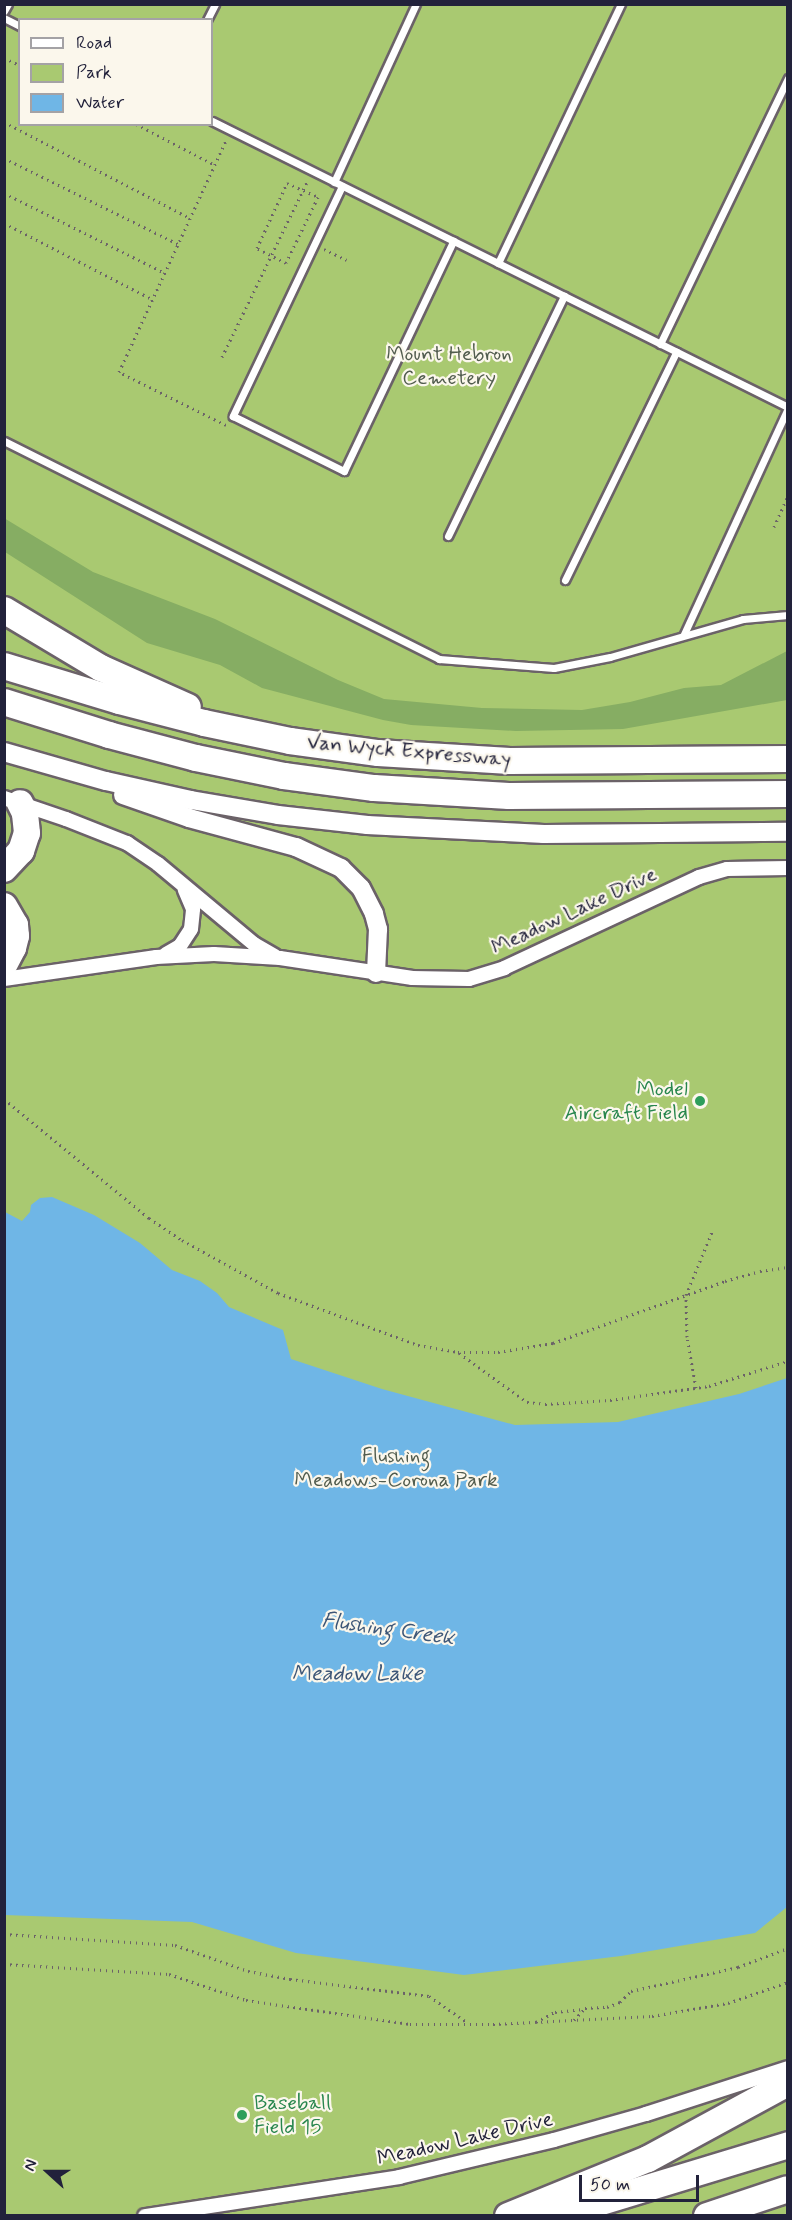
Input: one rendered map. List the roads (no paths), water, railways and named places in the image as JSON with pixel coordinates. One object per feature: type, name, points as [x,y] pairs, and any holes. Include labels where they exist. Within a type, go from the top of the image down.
[{"type":"highway","points":[[4,610],[101,668],[246,732]]},
{"type":"highway","name":"Van Wyck Expressway","points":[[4,666],[162,713],[246,732],[367,752],[468,759],[788,759]]},
{"type":"highway","name":"Van Wyck Expressway","points":[[4,702],[109,735],[196,758],[284,776],[374,788],[509,796],[788,794]]},
{"type":"highway","points":[[4,870],[21,851],[27,833],[25,813],[12,801]]},
{"type":"highway","points":[[4,906],[15,925],[16,936],[14,948],[4,965]]},
{"type":"highway","points":[[508,2216],[658,2154],[788,2083]]},
{"type":"highway","points":[[555,2216],[788,2145]]},
{"type":"highway","points":[[707,2216],[788,2189]]},
{"type":"street","points":[[4,752],[63,770],[235,808],[367,825],[544,834],[788,832]]},
{"type":"street","points":[[63,770],[156,807],[296,847],[328,860],[352,877],[371,907],[378,929],[376,973]]},
{"type":"street","points":[[12,801],[127,843],[254,944],[280,958]]},
{"type":"street","name":"Meadow Lake Drive","points":[[280,958],[432,980],[469,979],[487,975],[699,877],[727,869],[788,868]]},
{"type":"street","points":[[156,957],[180,946],[191,929],[193,909],[178,882]]},
{"type":"street","points":[[4,980],[156,957],[214,954],[280,958]]},
{"type":"street","name":"Meadow Lake Drive","points":[[145,2216],[399,2177],[564,2137],[788,2068]]},
{"type":"lane","points":[[4,11],[8,4]]},
{"type":"lane","points":[[208,18],[215,4]]},
{"type":"lane","points":[[334,182],[416,4]]},
{"type":"lane","points":[[498,263],[621,4]]},
{"type":"lane","points":[[4,18],[18,25]]},
{"type":"lane","points":[[660,344],[788,78]]},
{"type":"lane","points":[[213,121],[788,407],[684,634]]},
{"type":"lane","points":[[342,186],[233,416],[344,471],[453,241]]},
{"type":"lane","points":[[448,536],[564,296]]},
{"type":"lane","points":[[566,580],[676,352]]},
{"type":"lane","points":[[4,441],[439,659],[554,668],[610,657],[743,619],[788,615]]},
{"type":"water","name":"Meadow Lake","points":[[52,1197],[94,1215],[140,1243],[172,1270],[200,1281],[217,1293],[229,1307],[283,1330],[291,1359],[382,1389],[515,1425],[618,1422],[739,1394],[787,1378],[787,1907],[755,1933],[621,1956],[464,1975],[296,1953],[192,1922],[5,1915],[5,1212],[22,1221],[30,1212],[31,1205],[40,1198]]},
{"type":"place","name":"Model Aircraft Field","points":[[700,1101]]},
{"type":"place","name":"Baseball Field 15","points":[[242,2115]]},
{"type":"park label","name":"Mount Hebron Cemetery","points":[[449,366]]},
{"type":"park label","name":"Flushing Meadows-Corona Park","points":[[396,1468]]},
{"type":"water label","name":"Flushing Creek","points":[[388,1630]]}]
